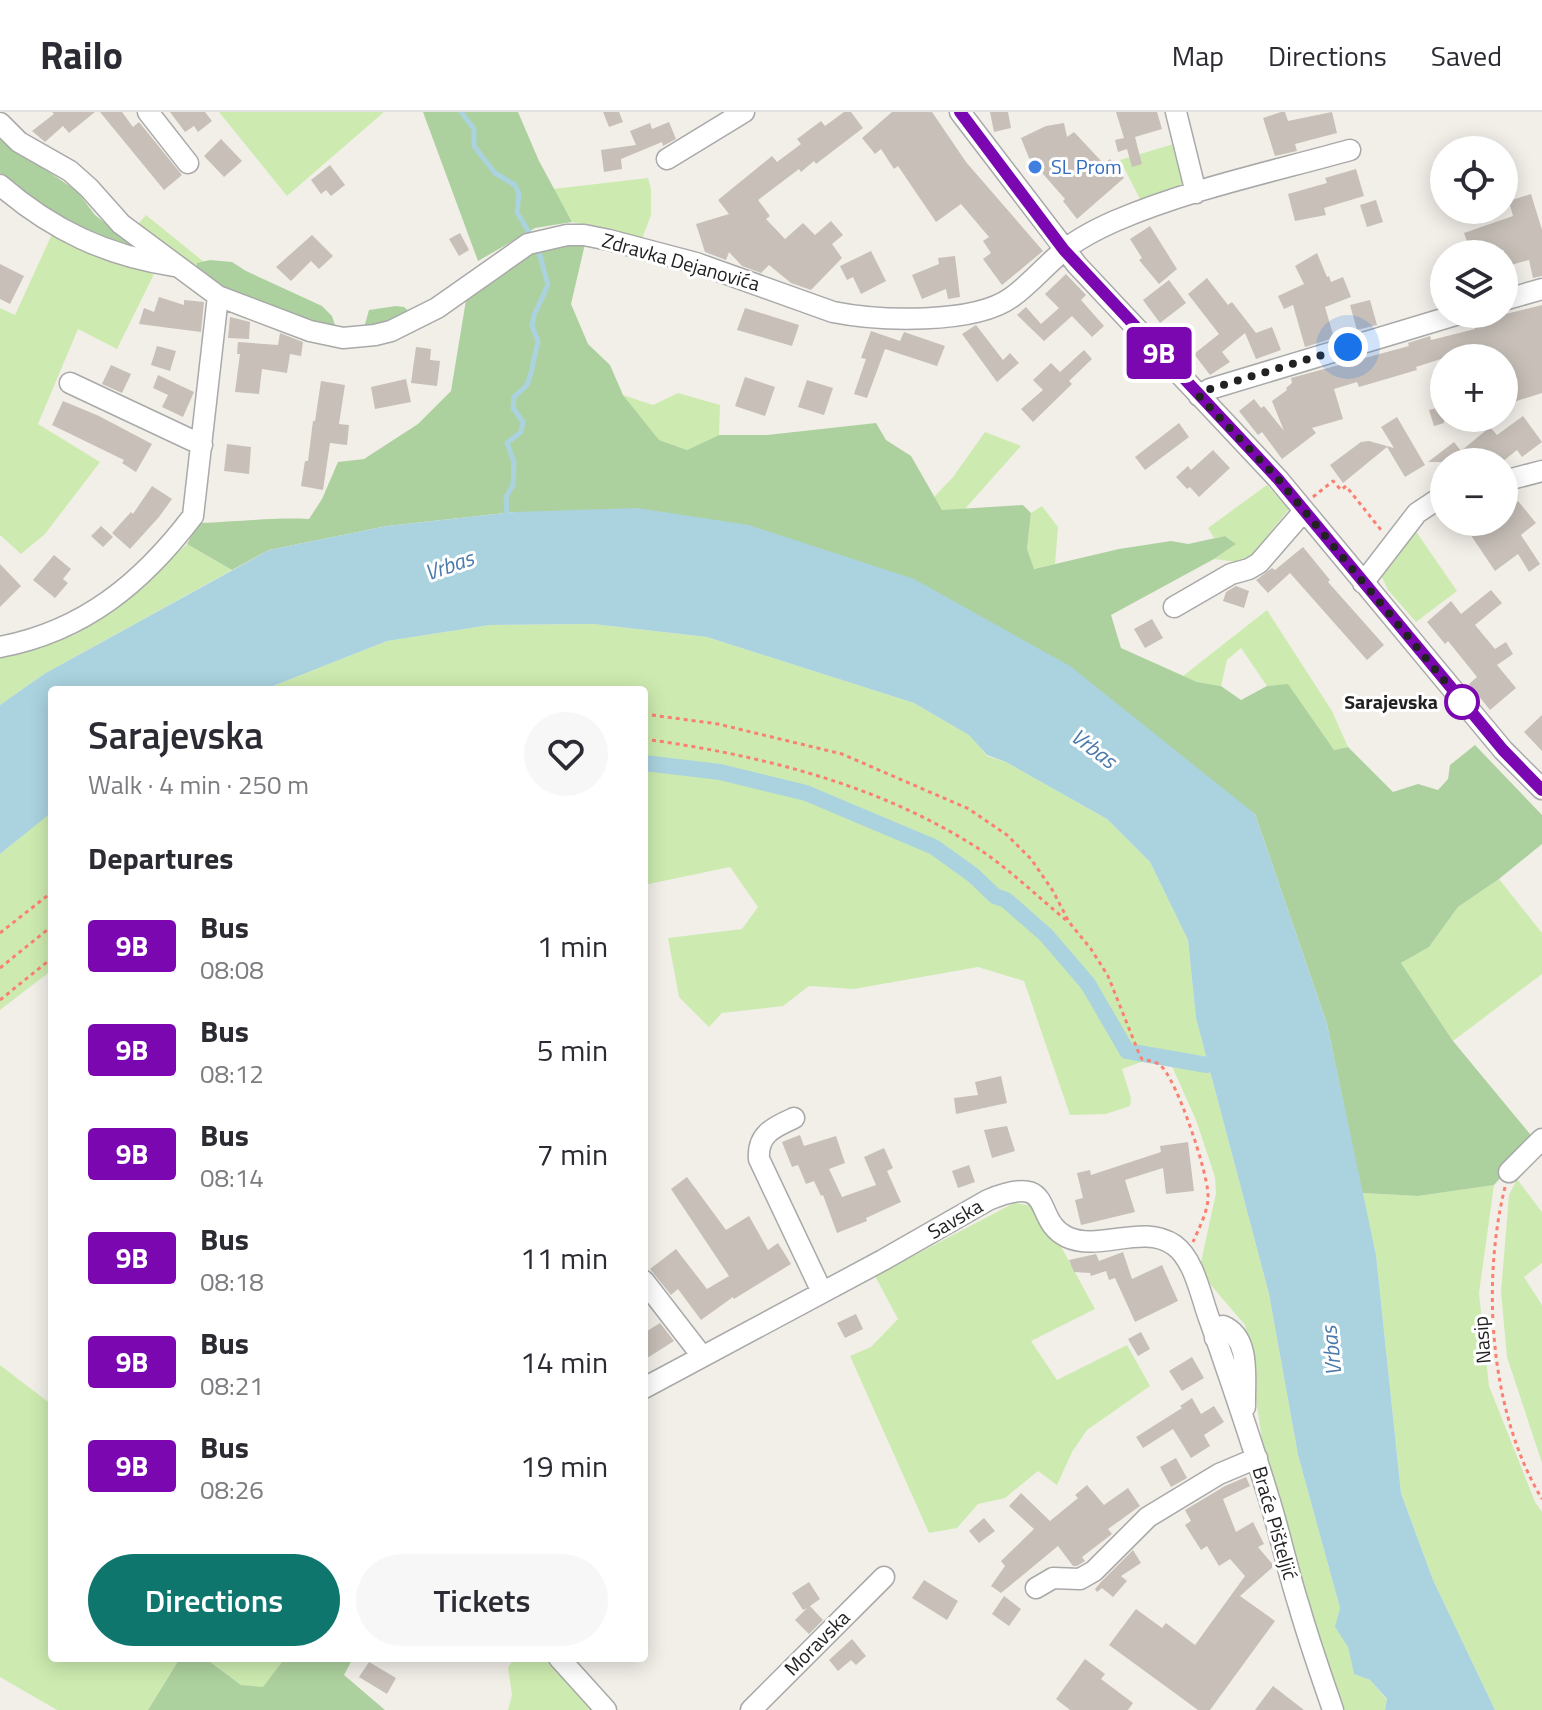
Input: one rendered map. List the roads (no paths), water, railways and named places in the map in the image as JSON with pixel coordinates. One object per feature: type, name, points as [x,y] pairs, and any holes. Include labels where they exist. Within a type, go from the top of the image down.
[{"type":"street","points":[[148,112],[188,163]]},
{"type":"street","points":[[667,159],[744,112]]},
{"type":"street","points":[[960,112],[1064,250],[1199,396],[1307,506],[1363,583],[1503,750],[1542,789]]},
{"type":"street","points":[[1176,112],[1196,193]]},
{"type":"street","points":[[0,123],[19,142],[70,171],[121,224],[175,266]]},
{"type":"street","name":"Zdravka Dejanovića","points":[[0,185],[29,210],[86,242],[137,261],[175,266],[218,296],[310,331],[343,338],[391,331],[437,308],[535,242],[584,235],[696,263],[833,312],[875,319],[953,316],[989,309],[1015,295],[1064,250],[1104,226],[1196,193],[1350,150]]},
{"type":"street","points":[[1518,296],[1542,289]]},
{"type":"street","points":[[0,647],[36,640],[93,613],[117,595],[173,542],[193,516],[218,296]]},
{"type":"street","points":[[1199,396],[1210,389],[1430,323]]},
{"type":"street","points":[[70,383],[202,445]]},
{"type":"street","points":[[1518,477],[1542,471]]},
{"type":"street","points":[[1363,583],[1417,513],[1430,504]]},
{"type":"street","points":[[1174,607],[1231,574],[1259,563],[1307,506]]},
{"type":"street","points":[[794,1118],[767,1132],[759,1149],[759,1159],[822,1292]]},
{"type":"street","points":[[1509,1172],[1542,1139]]},
{"type":"street","name":"Savska","points":[[648,1384],[883,1260],[988,1200],[1019,1190],[1033,1194],[1042,1203],[1053,1223],[1066,1237],[1085,1242],[1147,1237],[1174,1245],[1185,1256],[1215,1338]]},
{"type":"street","points":[[648,1286],[702,1356]]},
{"type":"street","name":"Braće Pišteljić","points":[[1215,1338],[1257,1458],[1333,1710]]},
{"type":"street","points":[[1036,1588],[1053,1578],[1080,1579],[1094,1571],[1148,1517],[1219,1474],[1257,1458]]},
{"type":"street","name":"Moravska","points":[[758,1708],[884,1577]]},
{"type":"street","points":[[563,1662],[606,1710]]},
{"type":"water","name":"Vrbas","points":[[637,508],[749,525],[914,579],[1070,666],[1255,814],[1327,1024],[1376,1255],[1401,1493],[1433,1580],[1495,1710],[1385,1710],[1387,1699],[1370,1680],[1354,1674],[1348,1647],[1335,1627],[1340,1608],[1298,1455],[1269,1294],[1196,1018],[1188,940],[1150,862],[1107,819],[1006,762],[987,755],[969,735],[914,703],[707,637],[593,624],[490,625],[387,641],[273,686],[48,686],[48,815],[0,854],[0,705],[44,674],[269,550],[387,526],[515,512]]},
{"type":"waterway","points":[[461,112],[474,129],[474,146],[495,173],[515,185],[519,194],[517,212],[533,239]]},
{"type":"waterway","points":[[507,518],[506,497],[513,485],[514,462],[507,443],[521,432],[523,422],[513,408],[514,397],[527,385],[531,373],[538,341],[532,326],[534,315],[548,285],[538,248]]},
{"type":"waterway","points":[[648,763],[720,772],[806,793],[934,847],[973,875],[995,896],[1006,900],[1046,935],[1088,984],[1127,1051],[1207,1065]]},
{"type":"place","name":"SL Prom","points":[[1035,167]]},
{"type":"place","name":"Sarajevska","points":[[1462,702]]}]
